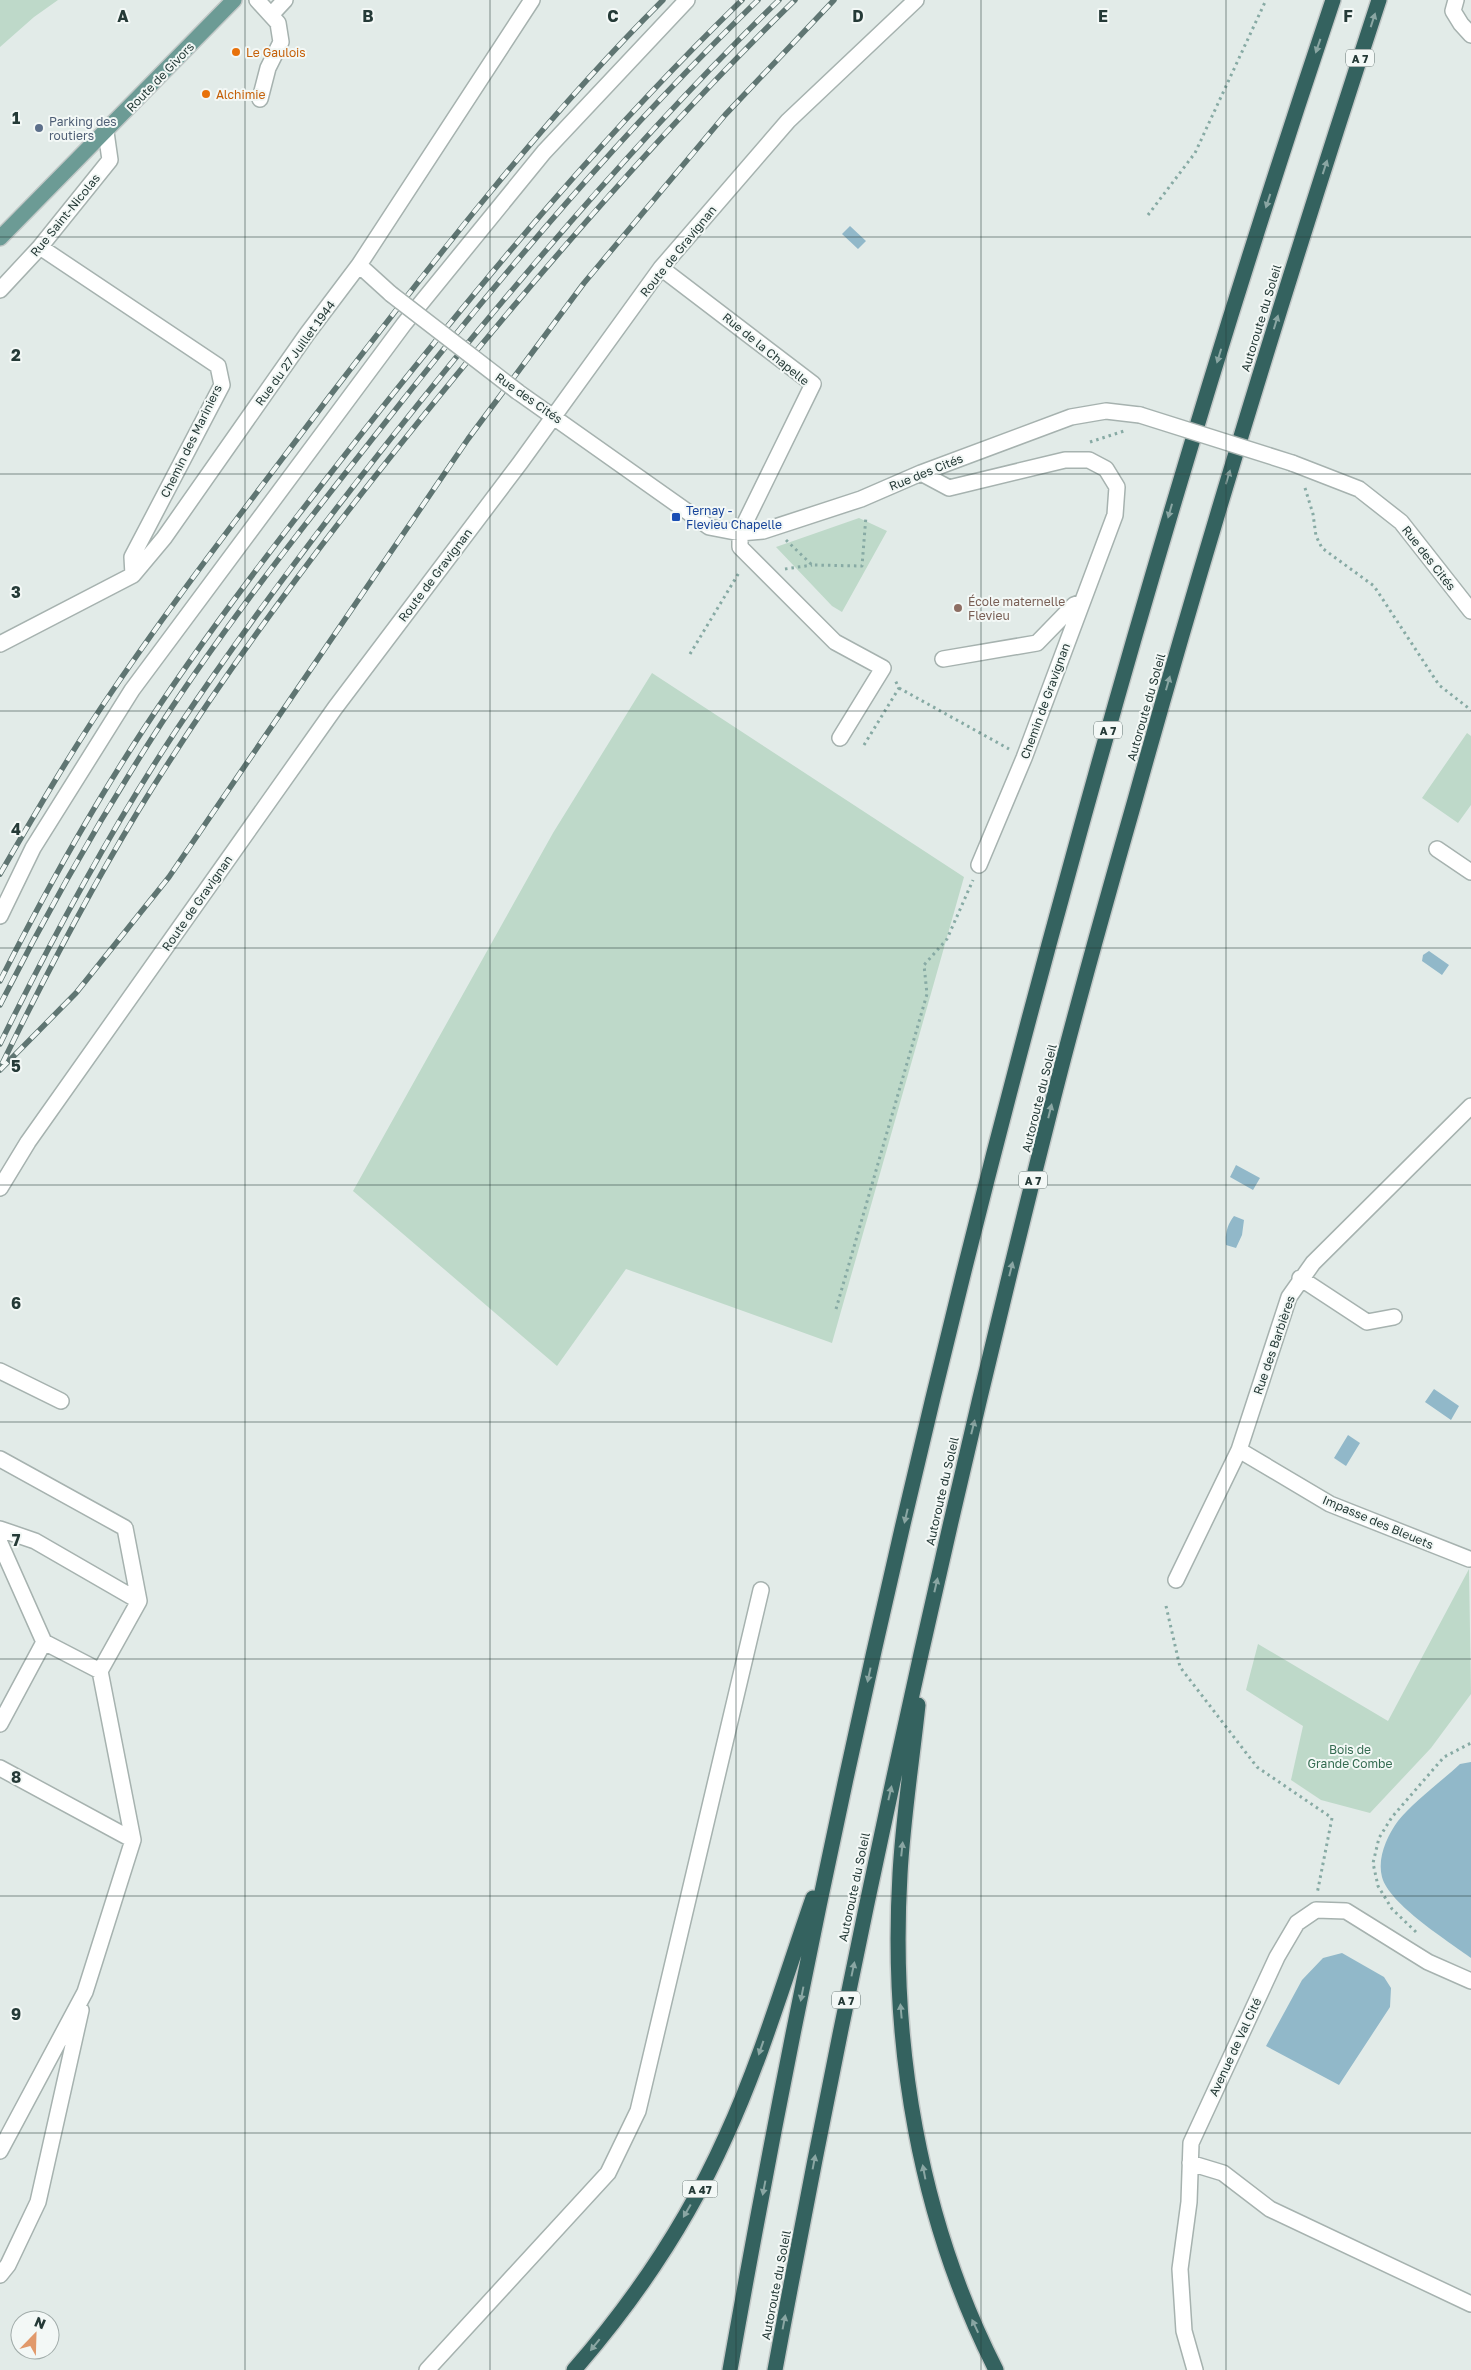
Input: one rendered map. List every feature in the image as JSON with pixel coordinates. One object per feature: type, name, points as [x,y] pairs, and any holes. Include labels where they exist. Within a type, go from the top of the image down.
[{"type":"highway","name":"A 7","points":[[730,2370],[752,2247],[832,1844],[873,1656],[934,1394],[1019,1052],[1174,498],[1333,0]]},
{"type":"highway","name":"Autoroute du Soleil","points":[[775,2370],[882,1825],[965,1459],[1055,1092],[1104,907],[1249,407],[1380,0]]},
{"type":"highway","points":[[926,1632],[900,1874],[898,1936],[903,2029],[914,2125],[926,2187],[943,2245],[963,2302],[996,2370]]},
{"type":"highway","name":"A 47","points":[[574,2370],[642,2284],[666,2248],[709,2173],[727,2136],[758,2057],[832,1844]]},
{"type":"main road","name":"Route de Givors","points":[[0,238],[234,0]]},
{"type":"street","points":[[257,0],[278,23],[281,42],[268,68],[260,99]]},
{"type":"street","points":[[271,15],[285,0]]},
{"type":"street","name":"Rue du 27 Juillet 1944","points":[[0,644],[134,574],[164,538],[307,334],[359,265],[532,0]]},
{"type":"street","points":[[0,916],[33,848],[132,690],[404,324],[544,152],[687,0]]},
{"type":"street","name":"Route de Gravignan","points":[[0,1188],[28,1142],[335,708],[520,463],[661,268],[788,121],[916,0]]},
{"type":"street","points":[[1456,0],[1453,11],[1471,35]]},
{"type":"street","name":"Rue Saint-Nicolas","points":[[0,290],[40,247],[110,160],[106,132]]},
{"type":"street","name":"Chemin des Mariniers","points":[[40,247],[218,366],[222,385],[132,557],[134,574]]},
{"type":"street","name":"Rue des Cités","points":[[359,265],[391,294],[518,392],[709,527],[740,533],[763,531],[860,499],[921,473],[1071,416],[1106,411],[1140,415],[1292,463],[1359,490],[1401,522],[1471,610]]},
{"type":"street","name":"Rue de la Chapelle","points":[[661,268],[812,384],[740,533]]},
{"type":"street","name":"Chemin de Gravignan","points":[[921,473],[950,488],[1065,460],[1089,460],[1106,469],[1117,487],[1115,515],[1024,758],[979,865]]},
{"type":"street","points":[[740,533],[740,547],[835,642],[883,668],[840,738]]},
{"type":"street","points":[[943,659],[1037,643],[1074,605],[1082,602]]},
{"type":"street","points":[[1437,849],[1471,872]]},
{"type":"street","name":"Rue des Barbières","points":[[1176,1580],[1239,1450],[1289,1297],[1300,1278],[1360,1215],[1471,1106]]},
{"type":"street","points":[[1300,1278],[1367,1322],[1394,1317]]},
{"type":"street","points":[[0,1371],[61,1401]]},
{"type":"street","name":"Impasse des Bleuets","points":[[1239,1450],[1330,1504],[1468,1559]]},
{"type":"street","points":[[0,1459],[125,1528],[140,1601],[100,1671],[133,1840],[85,1992],[38,2202],[8,2265],[0,2275]]},
{"type":"street","points":[[0,1530],[35,1541],[140,1601]]},
{"type":"street","points":[[0,1542],[44,1642],[100,1671]]},
{"type":"street","points":[[426,2370],[608,2173],[638,2111],[760,1590]]},
{"type":"street","points":[[0,1724],[44,1642]]},
{"type":"street","points":[[0,1768],[133,1840]]},
{"type":"street","points":[[1316,1910],[1346,1911],[1428,1962],[1471,1981]]},
{"type":"street","name":"Avenue de Val Cité","points":[[1195,2370],[1184,2331],[1180,2269],[1189,2202],[1191,2143],[1277,1957],[1297,1924],[1316,1910]]},
{"type":"street","points":[[0,2151],[85,1992]]},
{"type":"street","points":[[1190,2163],[1222,2173],[1270,2209],[1471,2304]]},
{"type":"path","points":[[1148,215],[1195,153],[1266,0]]},
{"type":"path","points":[[1065,460],[1090,442],[1128,430]]},
{"type":"path","points":[[1305,487],[1313,514],[1316,536],[1322,548],[1374,586],[1439,685],[1471,710]]},
{"type":"path","points":[[782,525],[786,541],[812,565],[862,566],[866,515],[860,499]]},
{"type":"path","points":[[690,654],[748,556]]},
{"type":"path","points":[[883,668],[894,676],[899,688],[1024,758]]},
{"type":"path","points":[[864,745],[899,688]]},
{"type":"path","points":[[836,1309],[927,994],[924,965],[947,939],[979,865]]},
{"type":"path","points":[[1166,1606],[1180,1667],[1256,1767],[1332,1818],[1318,1884],[1316,1910]]},
{"type":"path","points":[[1419,1936],[1392,1909],[1378,1886],[1373,1863],[1379,1838],[1392,1817],[1444,1757],[1471,1743]]},
{"type":"green space","points":[[0,0],[58,0],[34,17],[0,47]]},
{"type":"green space","points":[[859,518],[887,531],[842,612],[832,606],[776,547]]},
{"type":"green space","points":[[652,673],[964,877],[832,1343],[626,1269],[557,1366],[353,1191],[553,833]]},
{"type":"green space","points":[[1467,733],[1471,736],[1471,805],[1458,823],[1422,798]]},
{"type":"green space","name":"Bois de Grande Combe","points":[[1469,1569],[1471,1694],[1431,1748],[1370,1813],[1321,1800],[1291,1780],[1303,1726],[1246,1690],[1258,1644],[1388,1721]]},
{"type":"water","points":[[850,226],[866,241],[858,249],[842,234]]},
{"type":"water","points":[[1429,951],[1449,965],[1442,975],[1422,961],[1423,955]]},
{"type":"water","points":[[1236,1165],[1260,1178],[1253,1190],[1230,1177]]},
{"type":"water","points":[[1234,1216],[1244,1220],[1242,1235],[1236,1248],[1226,1245],[1227,1230]]},
{"type":"water","points":[[1434,1389],[1459,1406],[1451,1420],[1425,1402]]},
{"type":"water","points":[[1348,1435],[1360,1443],[1346,1466],[1334,1458]]},
{"type":"water","points":[[1471,1762],[1471,1958],[1420,1921],[1396,1899],[1387,1888],[1382,1877],[1381,1862],[1390,1833],[1404,1814],[1460,1764]]},
{"type":"water","points":[[1342,1953],[1384,1977],[1391,1988],[1390,2007],[1339,2085],[1266,2046],[1302,1980],[1323,1958]]},
{"type":"railway","points":[[0,874],[69,758],[113,690],[192,579],[329,397],[449,243],[531,143],[663,0]]},
{"type":"railway","points":[[0,981],[60,868],[130,750],[233,601],[306,504],[510,251],[646,98],[742,0]]},
{"type":"railway","points":[[0,1005],[77,862],[139,758],[187,685],[271,569],[432,364],[566,203],[708,49],[758,0]]},
{"type":"railway","points":[[0,1044],[41,963],[129,805],[209,682],[309,544],[378,454],[528,271],[650,133],[779,0]]},
{"type":"railway","points":[[2,1064],[74,924],[112,855],[153,787],[223,681],[335,527],[414,427],[577,232],[705,91],[795,0]]},
{"type":"railway","points":[[0,1070],[76,993],[169,877],[468,439],[584,283],[725,115],[834,0]]},
{"type":"place","name":"Le Gaulois","points":[[236,52]]},
{"type":"place","name":"Alchimie","points":[[206,94]]},
{"type":"place","name":"Parking des routiers","points":[[39,128]]},
{"type":"place","name":"Ternay - Flevieu Chapelle","points":[[676,517]]},
{"type":"place","name":"École maternelle Flevieu","points":[[958,608]]}]
